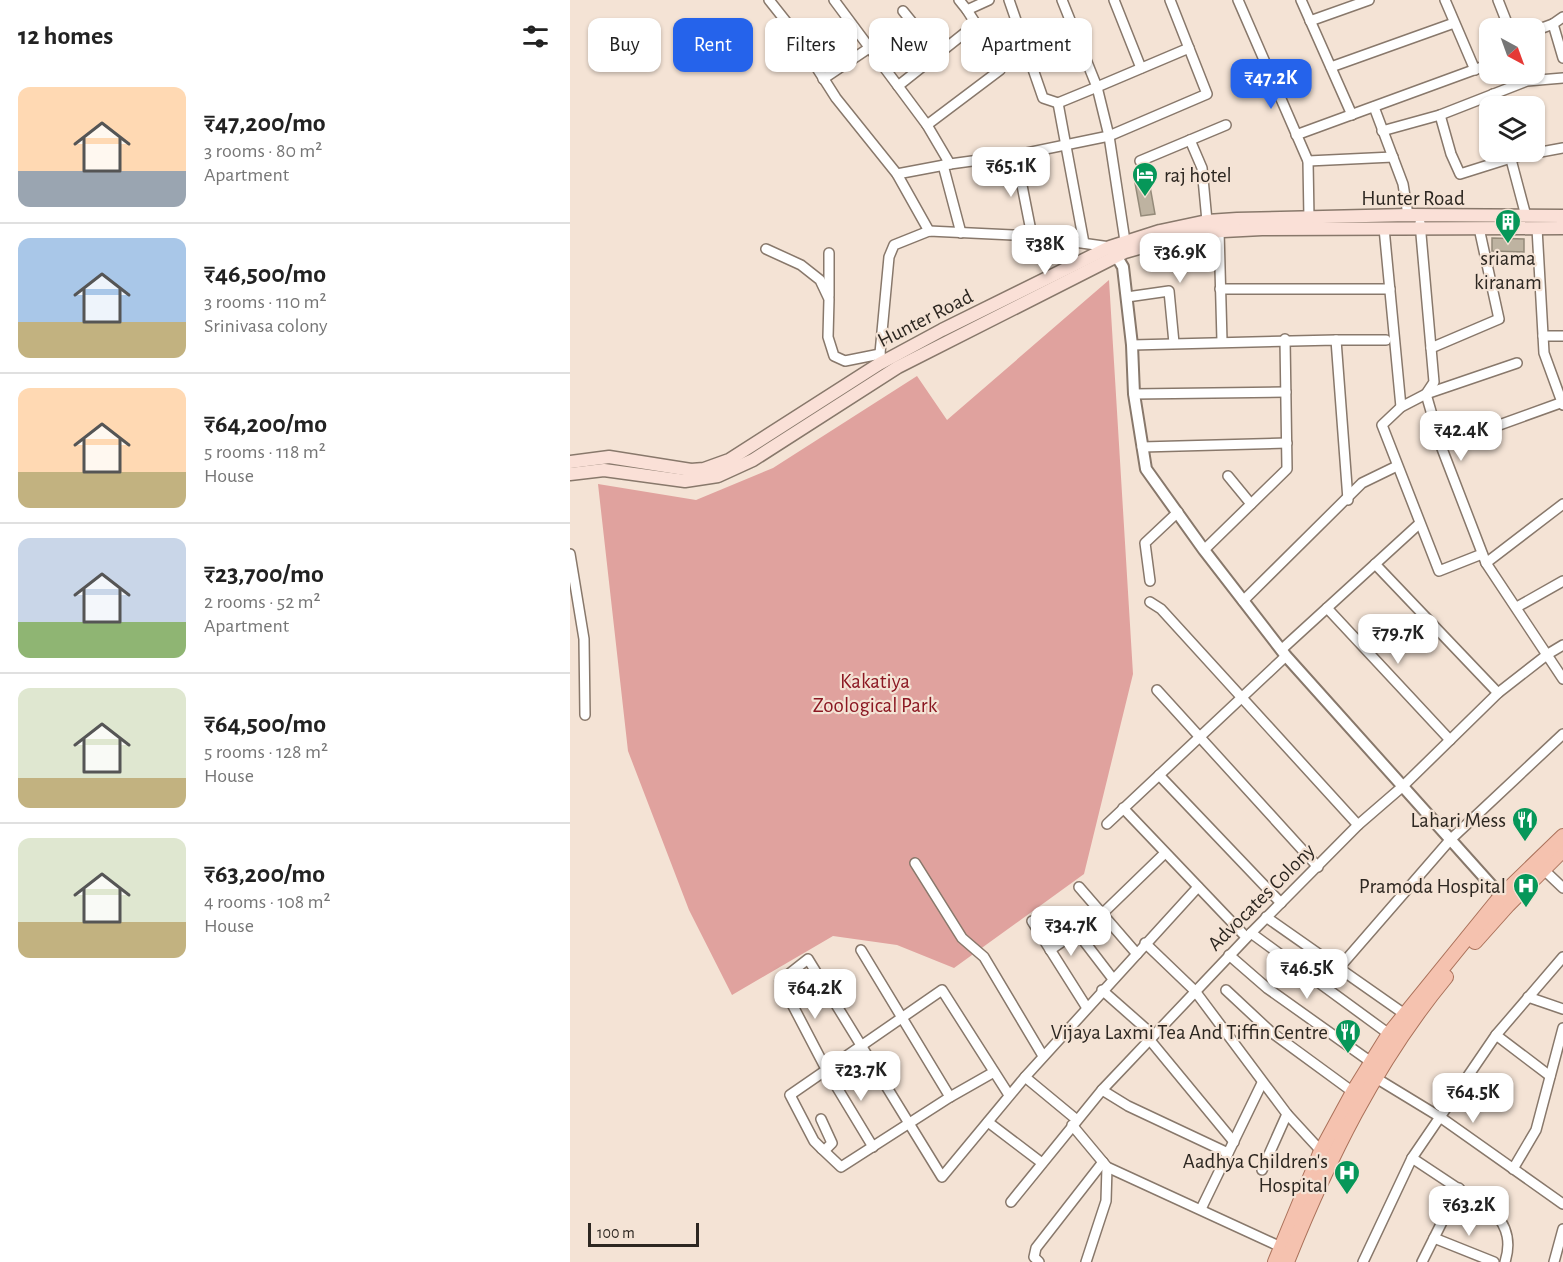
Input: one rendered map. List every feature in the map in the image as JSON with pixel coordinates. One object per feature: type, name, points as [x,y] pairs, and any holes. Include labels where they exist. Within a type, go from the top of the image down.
[{"type":"main road","name":"Hunter Road","points":[[570,462],[609,457],[679,470],[704,469],[729,460],[838,397],[1114,251],[1125,241],[1160,231],[1207,222],[1315,222],[1563,216]]},
{"type":"main road","name":"Hunter Road","points":[[570,474],[604,470],[685,481],[718,476],[753,460],[838,397],[880,359],[1114,251],[1219,231],[1315,222],[1384,228],[1416,220],[1479,228],[1563,228]]},
{"type":"main road","points":[[1287,1262],[1331,1158],[1389,1034],[1403,1013],[1501,896],[1563,836]]},
{"type":"main road","points":[[1275,1262],[1322,1151],[1353,1092],[1434,991],[1501,913],[1563,850]]},
{"type":"street","points":[[769,0],[792,29],[823,79],[897,174],[929,231]]},
{"type":"street","points":[[949,45],[976,24],[960,0]]},
{"type":"street","points":[[967,10],[989,0]]},
{"type":"street","points":[[1009,0],[1043,98],[1058,103],[1189,48]]},
{"type":"street","points":[[1062,0],[1097,87],[1109,136],[1125,241]]},
{"type":"street","points":[[1114,0],[1141,68]]},
{"type":"street","points":[[897,174],[947,164],[1016,155],[1109,136],[1207,94],[1170,0]]},
{"type":"street","points":[[1238,0],[1308,161],[1315,222]]},
{"type":"street","points":[[1301,0],[1352,115]]},
{"type":"street","points":[[1310,21],[1369,0]]},
{"type":"street","points":[[1445,0],[1474,70]]},
{"type":"street","points":[[1498,0],[1505,18]]},
{"type":"street","points":[[823,79],[869,48],[839,2]]},
{"type":"street","points":[[903,11],[909,18]]},
{"type":"street","points":[[1545,27],[1563,17]]},
{"type":"street","points":[[1331,67],[1454,23]]},
{"type":"street","points":[[1553,24],[1563,58]]},
{"type":"street","points":[[1296,135],[1479,68]]},
{"type":"street","points":[[887,72],[927,125],[947,164],[961,233]]},
{"type":"street","points":[[898,86],[916,72]]},
{"type":"street","points":[[927,125],[997,72]]},
{"type":"street","points":[[1382,130],[1440,115],[1527,81],[1563,78]]},
{"type":"street","points":[[1058,103],[1083,243]]},
{"type":"street","points":[[1374,107],[1416,220],[1434,382],[1426,394]]},
{"type":"street","points":[[1440,115],[1451,154],[1460,174],[1492,162]]},
{"type":"street","points":[[1140,161],[1226,125]]},
{"type":"street","points":[[1190,140],[1202,168],[1207,222]]},
{"type":"street","points":[[1545,150],[1563,148]]},
{"type":"street","points":[[1016,155],[1032,236]]},
{"type":"street","points":[[1308,161],[1394,157]]},
{"type":"street","points":[[1512,162],[1526,216]]},
{"type":"street","points":[[1384,228],[1401,407]]},
{"type":"street","points":[[1431,348],[1499,319],[1479,228]]},
{"type":"street","points":[[1442,446],[1563,403],[1544,353],[1537,228]]},
{"type":"street","points":[[829,253],[828,337],[834,356],[846,361],[880,359],[889,257],[894,245],[929,231],[1032,236],[1083,243],[1114,251],[1123,267],[1132,345],[1134,394],[1146,469],[1204,550],[1283,653],[1501,896]]},
{"type":"street","points":[[1219,231],[1222,342]]},
{"type":"street","points":[[766,249],[801,265],[820,280],[829,299]]},
{"type":"street","points":[[1220,289],[1389,289]]},
{"type":"street","points":[[1127,297],[1169,291],[1174,343]]},
{"type":"street","points":[[1543,336],[1563,336]]},
{"type":"street","points":[[1132,345],[1285,339],[1386,340]]},
{"type":"street","points":[[1204,550],[1287,469],[1285,339]]},
{"type":"street","points":[[1336,340],[1348,500]]},
{"type":"street","points":[[1517,363],[1426,394],[1401,407],[1382,425],[1439,572],[1484,558],[1563,504]]},
{"type":"street","points":[[1134,394],[1286,392]]},
{"type":"street","points":[[1426,394],[1442,446],[1484,558],[1563,679]]},
{"type":"street","points":[[1142,447],[1287,443]]},
{"type":"street","points":[[1243,601],[1348,500],[1362,483],[1397,466]]},
{"type":"street","points":[[1228,476],[1251,504]]},
{"type":"street","points":[[1150,581],[1145,543],[1178,513]]},
{"type":"street","points":[[1107,824],[1242,696],[1327,608],[1419,524]]},
{"type":"street","points":[[570,554],[584,639],[585,715]]},
{"type":"street","points":[[1375,564],[1498,693]]},
{"type":"street","points":[[1517,607],[1563,581]]},
{"type":"street","points":[[1150,602],[1161,609],[1359,825]]},
{"type":"street","points":[[1327,608],[1450,740]]},
{"type":"street","name":"Advocates Colony","points":[[1011,1202],[1102,1090],[1266,917],[1498,693],[1563,645]]},
{"type":"street","points":[[1157,690],[1318,867]]},
{"type":"street","points":[[1338,969],[1450,840],[1563,734]]},
{"type":"street","points":[[1159,775],[1281,903]]},
{"type":"street","points":[[1123,808],[1198,887],[1249,935],[1389,1034]]},
{"type":"street","points":[[1050,950],[1101,915],[1165,853]]},
{"type":"street","points":[[915,862],[962,938],[984,957],[1043,1056]]},
{"type":"street","points":[[1544,869],[1563,888]]},
{"type":"street","points":[[1079,887],[1137,954]]},
{"type":"street","points":[[873,1147],[827,1071],[780,981],[808,959],[942,1177],[1043,1056],[1198,887]]},
{"type":"street","points":[[1266,917],[1403,1013]]},
{"type":"street","points":[[1032,921],[1087,1008]]},
{"type":"street","points":[[1077,932],[1113,979]]},
{"type":"street","points":[[1145,943],[1195,991],[1287,1114],[1322,1151]]},
{"type":"street","points":[[861,950],[950,1097]]},
{"type":"street","points":[[1229,955],[1371,1071],[1563,1204]]},
{"type":"street","points":[[1363,1262],[1412,1158],[1496,1035],[1563,957]]},
{"type":"street","points":[[994,1072],[950,1097],[841,1167],[814,1141],[789,1097],[942,990],[1009,1095]]},
{"type":"street","points":[[1102,990],[1151,1037],[1234,1142]]},
{"type":"street","points":[[1226,990],[1270,1032],[1353,1092]]},
{"type":"street","points":[[1528,997],[1563,1009]]},
{"type":"street","points":[[1514,1169],[1536,1130],[1563,1028]]},
{"type":"street","points":[[1496,1035],[1550,1076]]},
{"type":"street","points":[[1025,1077],[1074,1123],[1105,1164],[1281,1247]]},
{"type":"street","points":[[1201,1209],[1263,1083]]},
{"type":"street","points":[[1102,1090],[1128,1106],[1228,1153]]},
{"type":"street","points":[[1262,1170],[1287,1114]]},
{"type":"street","points":[[821,1119],[832,1143],[831,1146],[822,1149]]},
{"type":"street","points":[[988,1122],[1042,1163]]},
{"type":"street","points":[[1412,1158],[1495,1213],[1504,1224],[1509,1242],[1505,1262]]},
{"type":"street","points":[[1039,1262],[1034,1257],[1036,1248],[1105,1164]]},
{"type":"street","points":[[1086,1262],[1106,1201],[1105,1164]]},
{"type":"street","points":[[1422,1262],[1459,1188]]},
{"type":"street","points":[[1554,1262],[1563,1229]]},
{"type":"street","points":[[1434,1238],[1494,1262]]},
{"type":"green space","name":"Kakatiya Zoological Park","points":[[1109,280],[1133,674],[1084,874],[954,968],[897,945],[833,936],[732,995],[689,910],[628,751],[598,484],[696,500],[773,468],[917,376],[947,420]]},
{"type":"building","name":"raj hotel","points":[[1149,181],[1155,214],[1141,216],[1135,183]]},
{"type":"building","name":"sriama kiranam","points":[[1492,238],[1524,239],[1524,252],[1492,251]]},
{"type":"place","name":"raj hotel","points":[[1145,198]]},
{"type":"place","name":"sriama kiranam","points":[[1508,245]]},
{"type":"place","name":"Lahari Mess","points":[[1525,843]]},
{"type":"place","name":"Pramoda Hospital","points":[[1526,909]]},
{"type":"place","name":"Vijaya Laxmi Tea And Tiffin Centre","points":[[1348,1055]]},
{"type":"place","name":"Aadhya Children's Hospital","points":[[1347,1196]]}]
